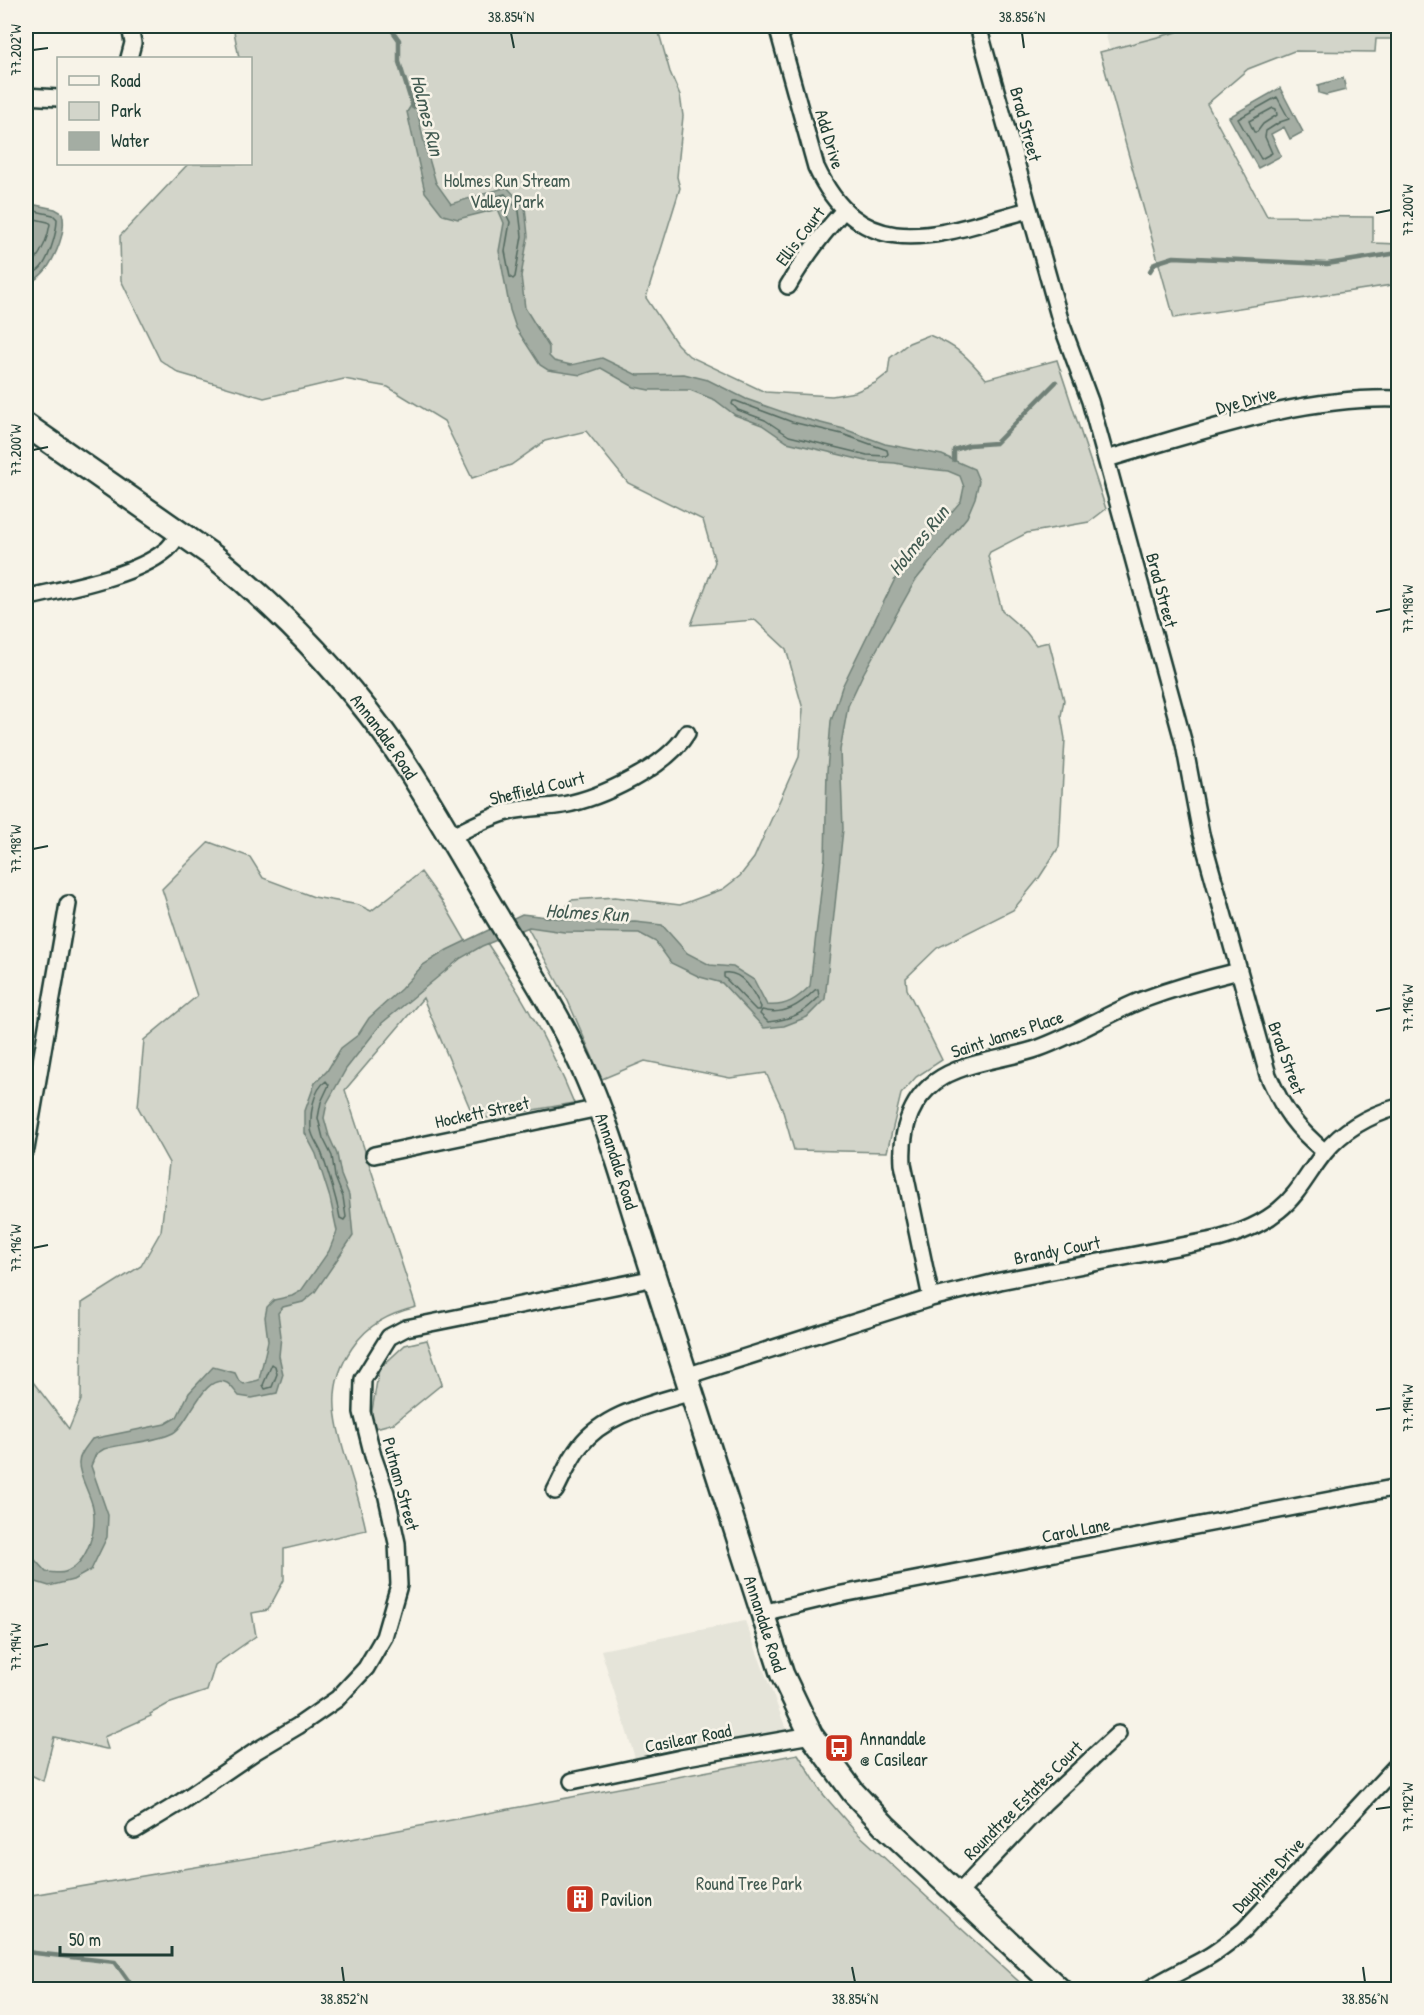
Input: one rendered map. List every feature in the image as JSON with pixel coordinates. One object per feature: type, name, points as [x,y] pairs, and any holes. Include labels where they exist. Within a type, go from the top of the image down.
[{"type":"main road","name":"Annandale Road","points":[[26,425],[216,558],[244,581],[312,646],[388,740],[450,837],[513,943],[575,1052],[599,1108],[782,1674],[811,1735],[853,1792],[885,1826],[1060,1989]]},
{"type":"street","points":[[129,57],[133,43],[130,26]]},
{"type":"street","name":"Add Drive","points":[[777,26],[816,167],[825,187],[844,210],[860,222],[876,230],[915,237],[929,236],[1029,210]]},
{"type":"street","name":"Brad Street","points":[[978,26],[1061,323],[1090,401],[1184,744],[1201,834],[1268,1075],[1290,1118],[1325,1152]]},
{"type":"street","points":[[26,96],[57,98]]},
{"type":"street","name":"Ellis Court","points":[[788,286],[808,252],[844,210]]},
{"type":"street","name":"Dye Drive","points":[[1106,459],[1254,416],[1297,407],[1353,400],[1398,399]]},
{"type":"street","points":[[26,598],[130,571],[168,550],[180,533]]},
{"type":"street","name":"Sheffield Court","points":[[450,837],[508,812],[561,806],[599,794],[655,767],[671,754],[687,733]]},
{"type":"street","points":[[26,1149],[68,904]]},
{"type":"street","name":"Saint James Place","points":[[931,1298],[903,1164],[902,1146],[904,1129],[921,1096],[934,1083],[948,1074],[1036,1049],[1070,1036],[1142,1000],[1191,983],[1239,971]]},
{"type":"street","name":"Brandy Court","points":[[555,1491],[580,1445],[596,1430],[612,1419],[688,1384],[931,1298],[1000,1281],[1218,1239],[1260,1223],[1280,1209],[1296,1193],[1325,1152],[1342,1135],[1361,1122],[1398,1107]]},
{"type":"street","name":"Hockett Street","points":[[374,1155],[599,1108]]},
{"type":"street","name":"Putnam Street","points":[[135,1830],[337,1699],[366,1668],[384,1637],[399,1585],[397,1543],[386,1493],[373,1456],[362,1412],[363,1379],[390,1337],[406,1328],[655,1278]]},
{"type":"street","name":"Carol Lane","points":[[762,1613],[837,1595],[1398,1487]]},
{"type":"street","name":"Roundtree Estates Court","points":[[958,1894],[1044,1803],[1118,1734]]},
{"type":"street","name":"Casilear Road","points":[[572,1781],[681,1758],[811,1735]]},
{"type":"street","name":"Dauphine Drive","points":[[1148,1989],[1223,1948],[1244,1930],[1398,1764]]},
{"type":"shaded area","points":[[1103,26],[1183,26],[1177,32],[1110,50]]},
{"type":"shaded area","points":[[745,1621],[788,1734],[636,1761],[601,1650]]},
{"type":"green space","name":"Holmes Run Stream Valley Park","points":[[233,26],[657,26],[670,72],[680,95],[683,116],[677,177],[680,188],[646,298],[677,344],[689,356],[765,392],[832,396],[855,392],[875,383],[888,373],[890,358],[909,343],[929,335],[947,343],[961,353],[986,379],[1057,360],[1106,509],[1089,522],[1027,533],[990,552],[988,556],[1002,611],[1026,632],[1036,645],[1049,642],[1064,700],[1061,716],[1065,739],[1059,847],[1039,878],[1013,910],[937,948],[906,978],[907,989],[942,1060],[916,1077],[901,1094],[887,1152],[794,1150],[782,1108],[766,1073],[730,1078],[645,1061],[602,1079],[568,1001],[525,923],[561,925],[559,918],[571,900],[615,897],[680,905],[723,889],[740,876],[754,858],[799,757],[803,709],[786,649],[755,620],[691,625],[715,562],[703,520],[628,483],[586,431],[545,441],[511,465],[472,478],[444,421],[388,387],[344,379],[264,398],[179,373],[160,360],[121,280],[120,236],[187,165],[252,165],[252,57],[239,57]]},
{"type":"green space","points":[[1183,26],[1398,26],[1398,39],[1376,39],[1375,52],[1294,51],[1248,69],[1207,104],[1267,216],[1373,217],[1373,243],[1398,244],[1398,284],[1174,318],[1100,52],[1177,32]]},
{"type":"green space","points":[[209,842],[250,857],[263,878],[314,897],[359,905],[371,911],[421,872],[446,907],[468,945],[487,943],[535,1021],[574,1103],[475,1120],[423,998],[345,1090],[416,1307],[388,1317],[365,1332],[352,1348],[338,1375],[335,1402],[338,1429],[366,1530],[284,1549],[284,1580],[268,1610],[252,1613],[256,1636],[215,1665],[207,1691],[168,1704],[150,1714],[151,1716],[104,1737],[108,1749],[54,1737],[43,1781],[27,1773],[26,1775],[26,1389],[30,1378],[69,1429],[81,1400],[82,1303],[141,1266],[161,1231],[169,1163],[138,1107],[144,1040],[197,996],[162,889]]},
{"type":"green space","points":[[427,1340],[442,1384],[394,1423],[372,1429],[370,1423],[379,1369],[405,1345]]},
{"type":"green space","name":"Round Tree Park","points":[[798,1754],[823,1794],[854,1830],[1027,1989],[26,1989],[26,1896],[278,1853]]},
{"type":"water","points":[[1343,78],[1346,90],[1326,95],[1319,93],[1318,85]]},
{"type":"water","points":[[1280,88],[1303,132],[1290,139],[1284,127],[1271,134],[1281,156],[1258,168],[1229,117]]},
{"type":"water","points":[[415,99],[436,183],[451,204],[507,187],[525,207],[528,236],[521,276],[525,308],[549,347],[549,356],[554,361],[571,365],[602,358],[637,375],[684,374],[708,380],[746,399],[794,416],[844,429],[885,444],[942,455],[974,469],[979,481],[975,498],[967,517],[915,581],[862,676],[848,706],[840,750],[843,829],[825,999],[807,1017],[784,1026],[764,1028],[722,983],[700,977],[671,963],[656,942],[639,933],[564,932],[529,927],[482,946],[461,958],[382,1023],[346,1069],[327,1103],[324,1118],[349,1195],[353,1236],[315,1292],[303,1302],[283,1307],[278,1313],[281,1336],[279,1356],[283,1374],[277,1393],[252,1398],[239,1396],[229,1384],[219,1381],[204,1391],[185,1420],[173,1433],[104,1449],[96,1454],[91,1466],[108,1515],[107,1537],[91,1570],[73,1580],[49,1586],[33,1581],[26,1574],[26,1550],[46,1572],[56,1573],[73,1568],[85,1554],[92,1535],[94,1516],[92,1503],[80,1473],[79,1460],[92,1439],[165,1424],[177,1417],[189,1393],[213,1367],[235,1373],[239,1381],[244,1384],[259,1380],[268,1341],[265,1317],[267,1307],[274,1300],[292,1296],[301,1291],[329,1251],[337,1231],[330,1198],[316,1154],[305,1133],[305,1111],[315,1083],[327,1071],[341,1048],[358,1035],[369,1018],[423,965],[447,950],[522,914],[598,923],[635,922],[662,925],[687,953],[710,965],[733,967],[754,980],[767,1005],[780,1005],[791,1001],[810,986],[825,857],[831,721],[842,687],[896,577],[961,501],[964,487],[960,476],[948,471],[866,461],[787,442],[762,425],[735,415],[715,400],[690,390],[649,390],[634,387],[601,368],[581,375],[548,370],[540,365],[516,328],[510,310],[499,251],[504,223],[498,209],[458,219],[443,215],[425,192],[407,112]]},
{"type":"water","points":[[26,203],[55,209],[62,213],[63,221],[63,231],[57,251],[46,269],[34,280],[26,278]]},
{"type":"waterway","name":"Holmes Run","points":[[389,26],[399,40],[399,62],[413,107]]},
{"type":"waterway","points":[[1150,271],[1155,263],[1174,257],[1327,264],[1398,253]]},
{"type":"waterway","points":[[954,460],[954,450],[969,445],[996,443],[1056,382]]},
{"type":"waterway","points":[[26,1952],[115,1962],[135,1990]]},
{"type":"place","name":"Annandale @ Casilear","points":[[839,1748]]},
{"type":"place","name":"Pavilion","points":[[580,1899]]}]
